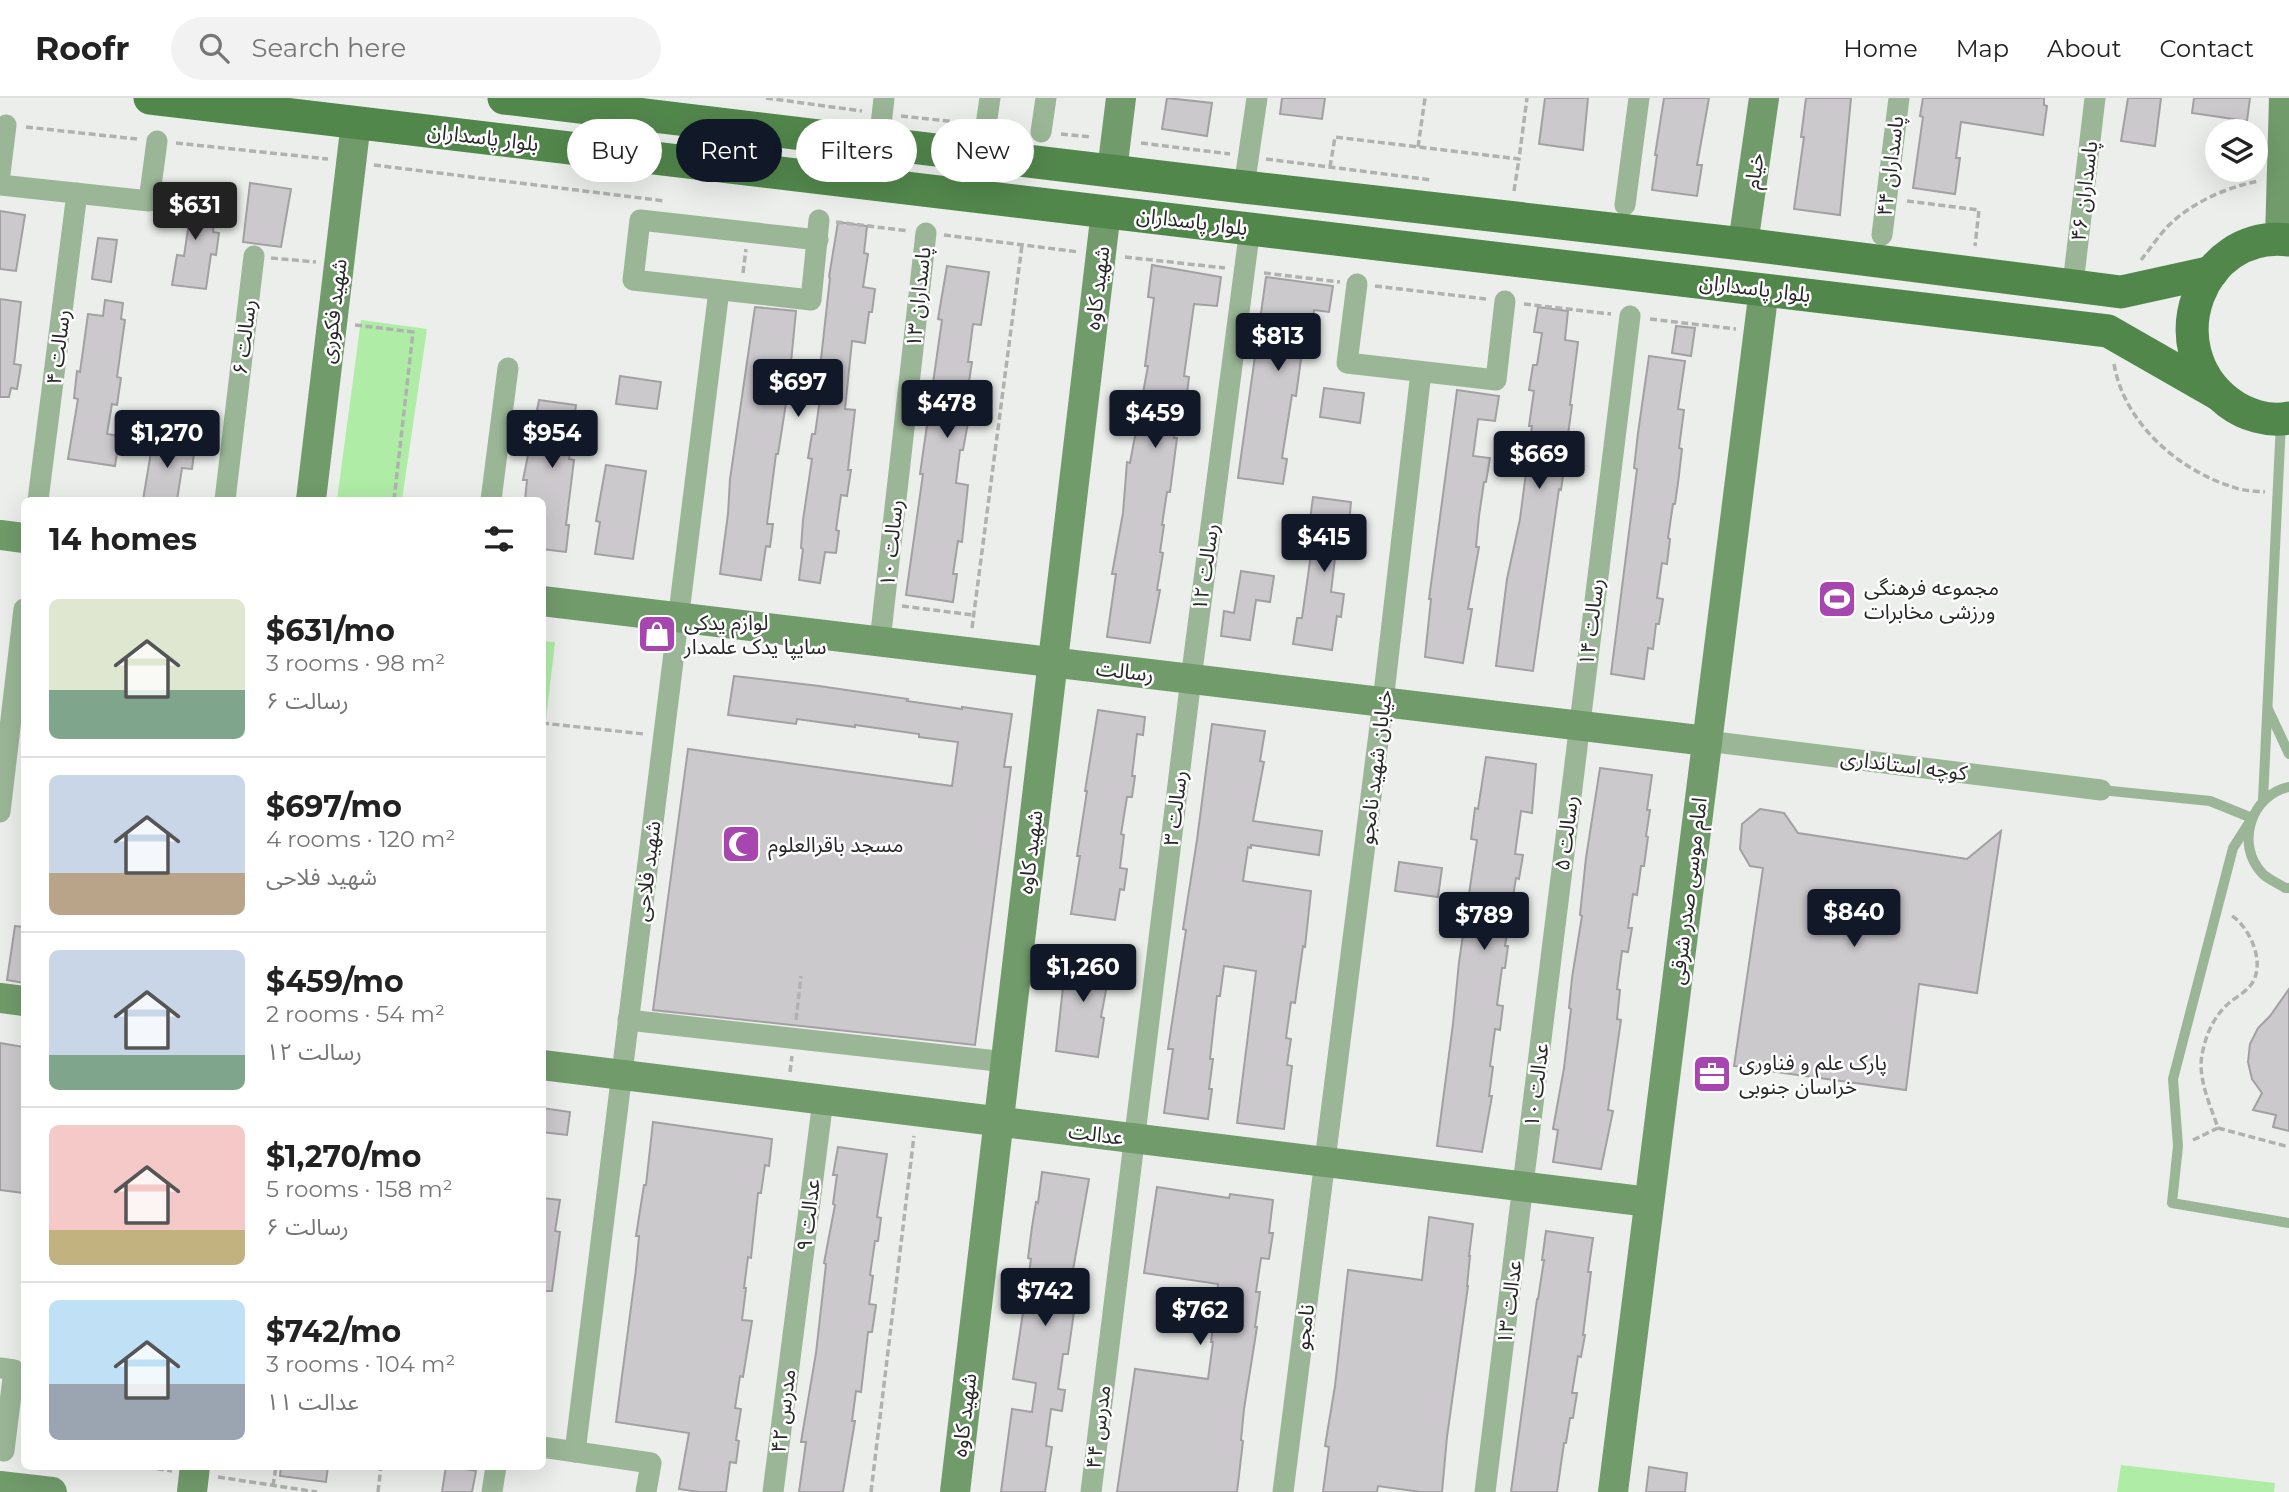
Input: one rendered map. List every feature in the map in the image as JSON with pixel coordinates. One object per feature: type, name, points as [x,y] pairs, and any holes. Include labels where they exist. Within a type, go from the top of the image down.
[{"type":"main road","name":"بلوار پاسداران","points":[[150,98],[2108,331],[2218,394],[2236,408],[2258,417],[2285,419]]},
{"type":"main road","name":"بلوار پاسداران","points":[[504,98],[796,133]]},
{"type":"main road","name":"بلوار پاسداران","points":[[917,148],[1743,244],[2121,292],[2213,272]]},
{"type":"main road","points":[[2218,394],[2203,375],[2194,354],[2191,330],[2194,307],[2202,285],[2235,252],[2256,243],[2284,240]]},
{"type":"street","points":[[882,119],[884,98]]},
{"type":"street","points":[[987,119],[990,98]]},
{"type":"street","points":[[1041,132],[1046,98]]},
{"type":"street","points":[[1112,171],[1121,98]]},
{"type":"street","points":[[1244,187],[1257,98]]},
{"type":"street","points":[[1625,205],[1639,98]]},
{"type":"street","name":"خیام","points":[[1743,244],[1764,98]]},
{"type":"street","name":"پاسداران ۴۴","points":[[1882,235],[1899,98]]},
{"type":"street","name":"پاسداران ۴۶","points":[[2073,284],[2095,98]]},
{"type":"street","points":[[2284,98],[2284,240]]},
{"type":"street","name":"شهید فکوری","points":[[311,497],[356,122]]},
{"type":"street","points":[[0,174],[6,125]]},
{"type":"street","points":[[0,185],[149,201],[157,141]]},
{"type":"street","name":"رسالت ۴","points":[[38,497],[77,193]]},
{"type":"street","name":"شهید کاوه","points":[[955,1492],[1106,211]]},
{"type":"street","points":[[639,220],[819,230],[811,300],[633,280],[639,220]]},
{"type":"street","name":"رسالت ۱۲","points":[[1191,679],[1250,228]]},
{"type":"street","name":"پاسداران ۱۳","points":[[902,445],[926,233]]},
{"type":"street","name":"رسالت ۶","points":[[225,497],[254,256]]},
{"type":"street","points":[[1357,284],[1347,363],[1420,372],[1496,380],[1505,301]]},
{"type":"street","name":"امام موسی صدر شرقی","points":[[1613,1492],[1764,289]]},
{"type":"street","name":"شهید فلاحی","points":[[575,1452],[719,290]]},
{"type":"street","name":"رسالت ۱۴","points":[[1578,726],[1630,316]]},
{"type":"street","points":[[491,497],[508,368]]},
{"type":"street","name":"خیابان شهید نامجو","points":[[1326,1162],[1383,702],[1420,372]]},
{"type":"street","name":"رسالت ۱۰","points":[[880,641],[902,445]]},
{"type":"street","points":[[0,535],[21,538]]},
{"type":"street","name":"رسالت","points":[[546,601],[1707,741]]},
{"type":"street","points":[[1,802],[21,634]]},
{"type":"street","name":"رسالت ۳","points":[[1133,1139],[1191,679]]},
{"type":"street","name":"رسالت ۵","points":[[1549,983],[1578,726]]},
{"type":"street","name":"کوچه استانداری","points":[[1707,741],[2101,790]]},
{"type":"street","name":"عدالت ۱۰","points":[[1524,1187],[1549,983]]},
{"type":"street","points":[[0,998],[21,1001]]},
{"type":"street","points":[[628,1020],[1006,1062]]},
{"type":"street","name":"عدالت","points":[[546,1066],[1649,1202]]},
{"type":"street","name":"عدالت ۹","points":[[793,1330],[823,1100]]},
{"type":"street","name":"مدرس ۴۴","points":[[1091,1492],[1133,1139]]},
{"type":"street","name":"نامجو","points":[[1283,1492],[1326,1162]]},
{"type":"street","name":"عدالت ۱۳","points":[[1485,1492],[1524,1187]]},
{"type":"street","name":"مدرس ۴۲","points":[[773,1492],[793,1330]]},
{"type":"street","points":[[0,1368],[14,1370],[4,1451]]},
{"type":"street","points":[[546,1448],[651,1463],[646,1492]]},
{"type":"street","points":[[492,1492],[495,1470]]},
{"type":"street","points":[[0,1486],[52,1492]]},
{"type":"lane","points":[[2285,419],[2277,494],[2263,800],[2233,848],[2173,1079],[2178,1146],[2172,1203],[2289,1223]]},
{"type":"lane","points":[[2267,706],[2289,754]]},
{"type":"lane","points":[[2263,800],[2289,787]]},
{"type":"lane","points":[[2101,790],[2210,801],[2250,821]]},
{"type":"lane","points":[[2250,821],[2249,850],[2262,874],[2289,888]]},
{"type":"path","points":[[1418,147],[1425,98]]},
{"type":"path","points":[[1514,191],[1527,98]]},
{"type":"path","points":[[1330,167],[1335,136],[1520,159]]},
{"type":"path","points":[[351,162],[668,201]]},
{"type":"path","points":[[2121,292],[2135,267],[2169,225],[2203,201],[2241,185],[2282,177]]},
{"type":"path","points":[[1886,198],[1979,210],[1975,246]]},
{"type":"path","points":[[819,230],[926,233],[1759,332]]},
{"type":"path","points":[[969,652],[1022,245]]},
{"type":"path","points":[[254,256],[339,264]]},
{"type":"path","points":[[332,323],[413,332],[394,497]]},
{"type":"path","points":[[2108,331],[2116,373],[2133,412],[2160,446],[2195,472],[2235,488],[2277,494]]},
{"type":"path","points":[[884,603],[973,615]]},
{"type":"path","points":[[546,723],[663,736]]},
{"type":"path","points":[[2218,906],[2238,920],[2252,940],[2258,965],[2251,985],[2226,1006],[2210,1027],[2202,1053],[2203,1087],[2218,1128]]},
{"type":"path","points":[[871,1492],[917,1111]]},
{"type":"path","points":[[2178,1146],[2218,1128],[2289,1147]]},
{"type":"path","points":[[157,1470],[317,1492]]},
{"type":"path","points":[[273,1486],[275,1470]]},
{"type":"path","points":[[378,1492],[381,1470]]},
{"type":"green space","points":[[361,320],[427,329],[402,497],[337,497]]},
{"type":"green space","points":[[546,641],[555,642],[546,720]]},
{"type":"green space","points":[[2121,1465],[2275,1483],[2274,1492],[2117,1492]]},
{"type":"building","points":[[1167,98],[1212,103],[1207,136],[1162,129]]},
{"type":"building","points":[[1282,98],[1325,98],[1322,119],[1280,114]]},
{"type":"building","points":[[1545,98],[1588,98],[1583,150],[1539,144]]},
{"type":"building","points":[[1664,98],[1709,98],[1697,165],[1702,165],[1697,196],[1652,190]]},
{"type":"building","points":[[1806,98],[1851,98],[1840,215],[1794,209],[1804,137],[1801,137]]},
{"type":"building","points":[[1923,98],[2044,98],[2044,105],[2047,106],[2043,135],[1961,122],[1955,194],[1913,188]]},
{"type":"building","points":[[2128,98],[2161,98],[2155,146],[2121,141]]},
{"type":"building","points":[[2194,98],[2250,98],[2247,119],[2192,113]]},
{"type":"building","points":[[250,183],[291,189],[281,247],[243,242]]},
{"type":"building","points":[[175,197],[217,203],[213,232],[219,233],[216,255],[211,254],[206,289],[172,285],[177,255],[184,256],[189,223],[171,221]]},
{"type":"building","points":[[0,211],[25,215],[16,271],[0,269]]},
{"type":"building","points":[[838,222],[867,226],[864,253],[868,254],[863,287],[875,289],[865,343],[852,341],[845,409],[855,410],[848,470],[851,470],[847,496],[841,495],[836,553],[825,552],[820,583],[799,580],[803,520],[812,459],[808,458],[820,399],[791,395],[787,397],[776,454],[767,524],[773,524],[770,547],[766,546],[761,580],[720,574],[730,479],[755,307],[796,311],[790,373],[819,377],[829,277]]},
{"type":"building","points":[[98,238],[117,240],[111,282],[92,279]]},
{"type":"building","points":[[1152,265],[1221,277],[1217,306],[1194,304],[1184,376],[1189,377],[1186,402],[1180,401],[1174,438],[1177,438],[1170,492],[1167,492],[1162,525],[1160,552],[1163,553],[1157,590],[1160,590],[1150,643],[1107,637],[1116,574],[1112,574],[1123,513],[1127,462],[1130,463],[1148,366],[1145,366],[1154,298],[1148,297]]},
{"type":"building","points":[[947,266],[989,272],[981,325],[973,324],[968,362],[972,362],[967,394],[973,395],[963,450],[960,450],[956,483],[968,485],[962,542],[958,541],[953,574],[957,574],[953,602],[906,595],[942,320],[938,319]]},
{"type":"building","points":[[1266,277],[1333,286],[1329,312],[1314,310],[1310,338],[1304,337],[1296,396],[1292,395],[1282,458],[1287,459],[1283,484],[1238,478]]},
{"type":"building","points":[[0,299],[21,302],[14,364],[21,365],[17,389],[11,388],[9,397],[0,397]]},
{"type":"building","points":[[105,300],[123,303],[121,319],[125,320],[117,377],[121,378],[117,405],[112,404],[107,434],[120,436],[115,466],[68,459],[78,399],[74,398],[77,371],[80,372],[88,314],[103,316]]},
{"type":"building","points":[[1538,307],[1568,311],[1565,340],[1578,342],[1568,435],[1572,436],[1568,462],[1565,462],[1561,490],[1559,489],[1533,671],[1496,666],[1532,426],[1529,426],[1534,391],[1529,390],[1533,365],[1537,365],[1542,333],[1534,332]]},
{"type":"building","points":[[1676,326],[1695,328],[1691,356],[1672,353]]},
{"type":"building","points":[[1649,356],[1685,361],[1678,409],[1684,410],[1678,483],[1668,538],[1667,564],[1662,563],[1657,598],[1663,599],[1659,624],[1656,624],[1653,649],[1648,648],[1644,679],[1611,674]]},
{"type":"building","points":[[620,376],[661,382],[657,409],[616,404]]},
{"type":"building","points":[[1324,388],[1364,393],[1360,423],[1320,417]]},
{"type":"building","points":[[1457,390],[1499,396],[1495,421],[1478,419],[1473,456],[1490,458],[1479,516],[1476,547],[1479,547],[1468,609],[1472,609],[1463,663],[1425,657],[1429,599]]},
{"type":"building","points":[[539,400],[576,405],[569,459],[574,460],[566,525],[569,525],[566,552],[546,550],[546,497],[525,497],[527,480],[523,480]]},
{"type":"building","points":[[153,440],[195,446],[192,469],[182,468],[177,497],[144,497]]},
{"type":"building","points":[[606,465],[646,471],[633,559],[595,554],[600,522],[596,521]]},
{"type":"building","points":[[1313,497],[1351,502],[1346,559],[1335,558],[1331,592],[1344,594],[1341,617],[1337,616],[1332,650],[1293,644],[1297,618],[1302,618],[1316,521],[1310,520]]},
{"type":"building","points":[[1241,571],[1274,576],[1270,602],[1256,600],[1250,640],[1221,636],[1224,611],[1234,613]]},
{"type":"building","points":[[734,676],[1012,714],[1004,767],[1011,767],[975,1045],[653,1010],[688,749],[952,786],[958,742],[855,725],[797,719],[796,724],[728,715]]},
{"type":"building","points":[[1098,710],[1145,717],[1143,735],[1137,734],[1132,797],[1127,797],[1121,834],[1124,835],[1120,868],[1127,869],[1124,890],[1120,889],[1115,920],[1071,914],[1080,856],[1077,856],[1085,791]]},
{"type":"building","points":[[1212,724],[1265,731],[1260,761],[1264,762],[1253,821],[1322,831],[1319,855],[1251,845],[1251,848],[1248,847],[1243,881],[1311,891],[1305,947],[1303,946],[1295,1003],[1291,1002],[1286,1038],[1291,1039],[1287,1065],[1292,1066],[1284,1129],[1237,1123],[1256,971],[1224,966],[1220,996],[1217,996],[1210,1059],[1213,1059],[1208,1119],[1164,1113],[1173,1049],[1168,1049]]},
{"type":"building","points":[[1486,757],[1536,764],[1532,813],[1521,811],[1515,854],[1523,855],[1519,879],[1516,878],[1505,946],[1508,946],[1497,1005],[1503,1006],[1500,1030],[1495,1029],[1490,1066],[1493,1067],[1489,1096],[1492,1096],[1482,1152],[1437,1146],[1477,840],[1471,839]]},
{"type":"building","points":[[1600,768],[1652,775],[1644,866],[1641,866],[1637,895],[1633,894],[1628,952],[1622,951],[1617,989],[1620,990],[1617,1019],[1621,1020],[1608,1110],[1613,1111],[1601,1169],[1553,1162],[1558,1130],[1553,1129],[1564,1068],[1586,858]]},
{"type":"building","points":[[1760,809],[1784,813],[1798,833],[1967,859],[2001,831],[1977,993],[1919,984],[1906,1090],[1734,1066],[1763,868],[1750,866],[1740,849],[1742,824]]},
{"type":"building","points":[[1399,862],[1442,868],[1438,897],[1395,891]]},
{"type":"building","points":[[15,926],[21,927],[21,982],[7,980]]},
{"type":"building","points":[[1067,951],[1112,958],[1101,1017],[1104,1018],[1098,1057],[1056,1051]]},
{"type":"building","points":[[2289,989],[2289,1131],[2273,1127],[2276,1115],[2253,1110],[2262,1093],[2252,1079],[2248,1062],[2250,1044],[2258,1028]]},
{"type":"building","points":[[0,1043],[21,1046],[21,1193],[0,1190]]},
{"type":"building","points":[[546,1109],[570,1112],[567,1135],[546,1132]]},
{"type":"building","points":[[653,1122],[772,1139],[769,1166],[765,1165],[761,1193],[758,1193],[751,1258],[748,1257],[742,1320],[752,1321],[735,1408],[741,1409],[736,1440],[739,1441],[736,1463],[730,1462],[726,1492],[679,1489],[689,1433],[616,1422],[636,1269],[639,1236],[636,1236],[646,1185]]},
{"type":"building","points":[[838,1147],[887,1154],[877,1217],[881,1218],[878,1241],[875,1241],[870,1275],[873,1276],[869,1304],[876,1305],[872,1332],[868,1332],[861,1392],[856,1391],[852,1421],[855,1421],[843,1492],[799,1492],[806,1442],[801,1442],[816,1353],[824,1263],[835,1205],[837,1175],[833,1175]]},
{"type":"building","points":[[1042,1172],[1089,1179],[1073,1270],[1077,1270],[1073,1297],[1076,1298],[1068,1354],[1063,1354],[1058,1389],[1065,1390],[1062,1411],[1051,1409],[1046,1446],[1052,1447],[1045,1492],[1001,1492],[1012,1409],[1032,1412],[1036,1383],[1013,1379],[1031,1259],[1028,1258],[1032,1227]]},
{"type":"building","points":[[1157,1187],[1229,1198],[1230,1194],[1273,1200],[1269,1233],[1273,1233],[1269,1259],[1261,1258],[1256,1292],[1260,1292],[1257,1327],[1244,1409],[1237,1492],[1117,1492],[1135,1369],[1208,1379],[1213,1342],[1218,1284],[1144,1273]]},
{"type":"building","points":[[546,1198],[560,1200],[555,1231],[560,1232],[552,1291],[546,1291]]},
{"type":"building","points":[[1429,1217],[1473,1224],[1468,1286],[1442,1492],[1378,1486],[1377,1492],[1323,1492],[1329,1447],[1325,1446],[1335,1386],[1348,1270],[1422,1280]]},
{"type":"building","points":[[1546,1231],[1593,1238],[1588,1272],[1591,1272],[1585,1335],[1581,1357],[1578,1356],[1572,1393],[1577,1393],[1573,1418],[1570,1418],[1564,1443],[1557,1492],[1511,1492],[1544,1260]]},
{"type":"building","points":[[1649,1467],[1687,1473],[1685,1492],[1646,1492]]},
{"type":"building","points":[[281,1470],[328,1470],[326,1482],[280,1476]]},
{"type":"building","points":[[445,1470],[476,1471],[472,1492],[442,1492]]},
{"type":"place","name":"مجموعه فرهنگی ورزشی مخابرات","points":[[1837,599]]},
{"type":"place","name":"لوازم یدکی سایپا یدک علمدار","points":[[657,634]]},
{"type":"place","name":"مسجد باقرالعلوم","points":[[741,844]]},
{"type":"place","name":"پارک علم و فناوری خراسان جنوبی","points":[[1712,1074]]}]
